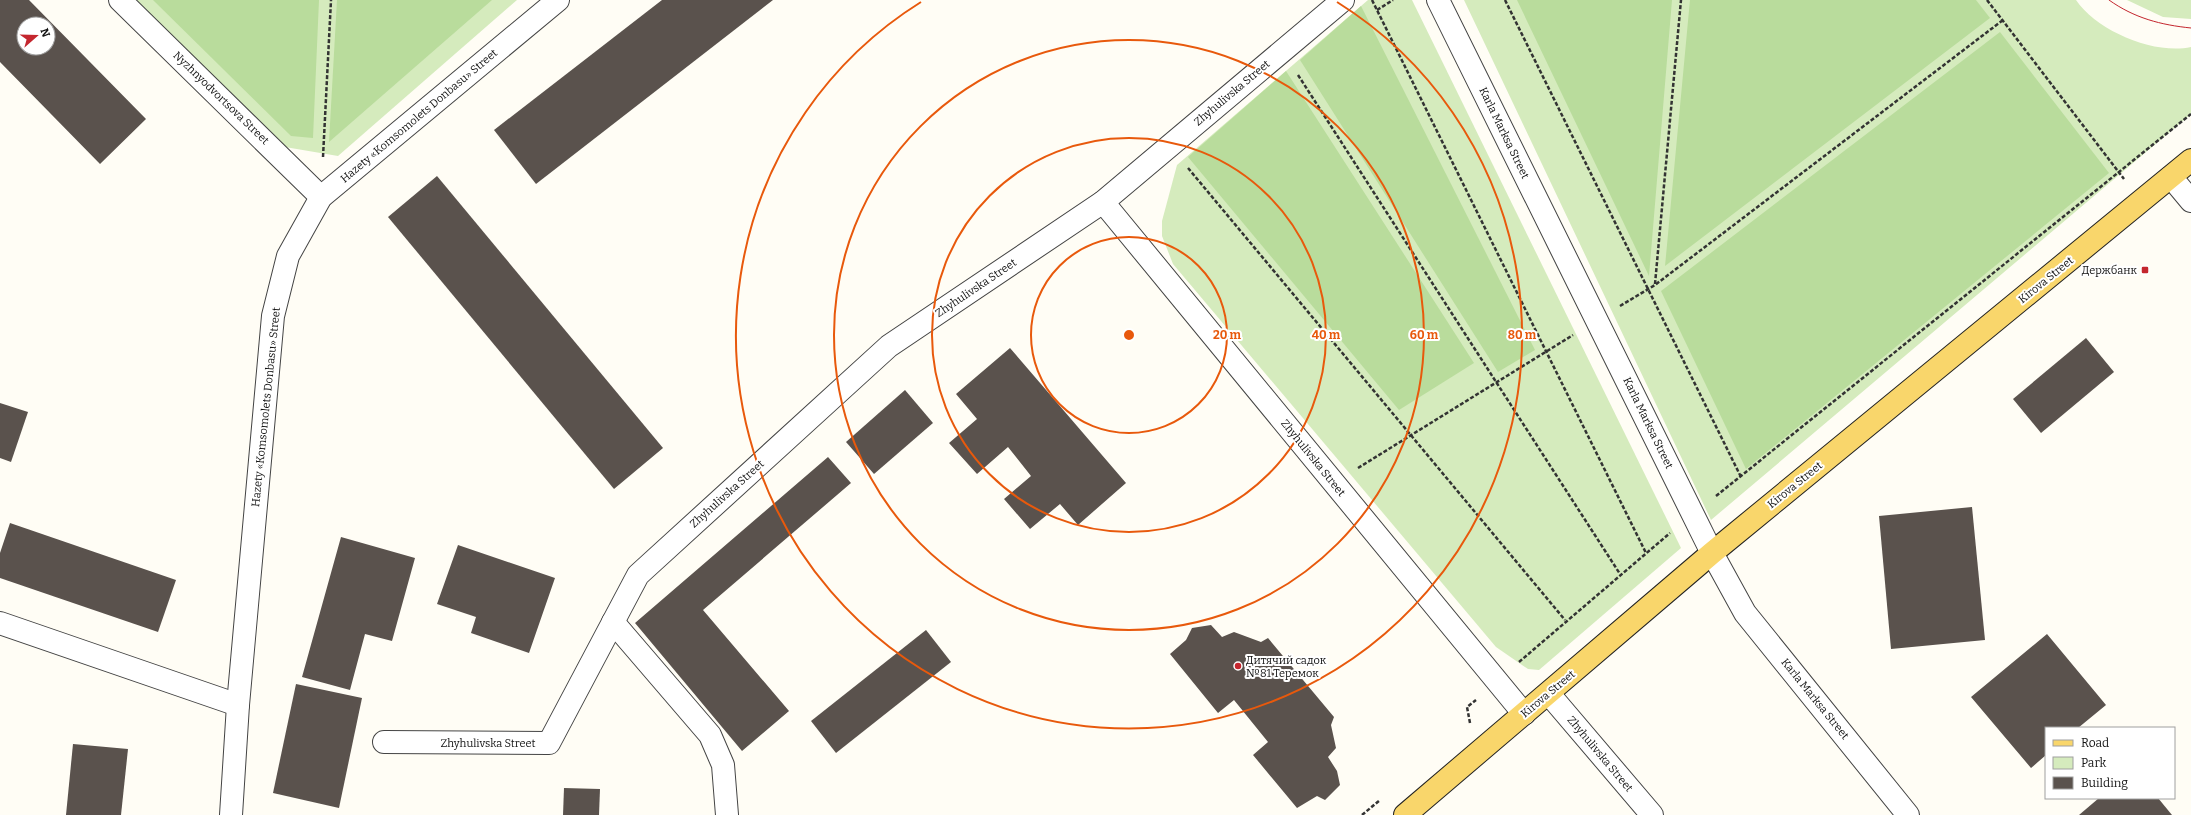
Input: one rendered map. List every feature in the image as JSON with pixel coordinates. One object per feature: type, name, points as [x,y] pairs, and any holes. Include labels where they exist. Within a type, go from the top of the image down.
[{"type":"main road","name":"Kirova Street","points":[[1404,815],[1549,694],[1712,553],[2191,160]]},
{"type":"street","name":"Nyzhnyodvortsova Street","points":[[120,0],[321,197]]},
{"type":"street","name":"Hazety «Komsomolets Donbasu» Street","points":[[231,815],[238,705],[272,316],[288,256],[321,197],[558,0]]},
{"type":"street","name":"Zhyhulivska Street","points":[[384,742],[549,743],[638,575],[889,346],[1103,202],[1343,0]]},
{"type":"street","name":"Karla Marksa Street","points":[[1438,0],[1712,553],[1745,612],[1908,815]]},
{"type":"street","points":[[2171,177],[2191,201]]},
{"type":"street","name":"Zhyhulivska Street","points":[[1103,202],[1524,714]]},
{"type":"street","points":[[613,622],[710,735],[723,765],[727,815]]},
{"type":"street","points":[[0,623],[238,705]]},
{"type":"street","name":"Zhyhulivska Street","points":[[1549,694],[1652,815]]},
{"type":"path","points":[[321,197],[331,0]]},
{"type":"path","points":[[1372,0],[1646,553]]},
{"type":"path","points":[[1377,10],[1393,0]]},
{"type":"path","points":[[1505,0],[1741,477]]},
{"type":"path","points":[[1655,285],[1681,0]]},
{"type":"path","points":[[1987,0],[2141,202]]},
{"type":"path","points":[[1334,483],[1655,285],[2002,20]]},
{"type":"path","points":[[1282,51],[1620,574]]},
{"type":"path","points":[[1470,725],[1467,707],[1565,620],[1620,574],[2191,114]]},
{"type":"path","points":[[1169,146],[1565,620]]},
{"type":"path","points":[[1362,815],[1386,795]]},
{"type":"green space","points":[[134,0],[517,0],[338,156],[285,147]]},
{"type":"green space","points":[[153,0],[319,0],[313,138],[291,136]]},
{"type":"green space","points":[[337,0],[492,0],[329,142]]},
{"type":"green space","points":[[1368,0],[1412,0],[1681,548],[1539,670],[1528,669],[1496,647],[1173,264],[1162,236],[1162,221],[1177,165]]},
{"type":"green space","points":[[1464,0],[2076,0],[2085,11],[2098,22],[2112,31],[2128,38],[2144,44],[2160,47],[2176,49],[2191,47],[2191,114],[1711,520]]},
{"type":"green space","points":[[1517,0],[1672,0],[1649,276]]},
{"type":"green space","points":[[1690,0],[1976,0],[1990,18],[1665,266]]},
{"type":"green space","points":[[2127,0],[2191,0],[2191,19],[2163,17]]},
{"type":"green space","points":[[1361,6],[1535,350],[1498,372],[1300,60]]},
{"type":"green space","points":[[2000,32],[2109,173],[1746,469],[1661,291]]},
{"type":"green space","points":[[1286,71],[1474,363],[1399,410],[1188,157]]},
{"type":"building","points":[[0,0],[29,0],[45,16],[16,16],[16,56],[56,56],[56,27],[146,119],[100,164],[0,62]]},
{"type":"building","points":[[662,0],[773,0],[536,184],[494,130]]},
{"type":"building","points":[[437,176],[663,448],[614,489],[388,217]]},
{"type":"building","points":[[2086,338],[2114,372],[2041,433],[2013,399]]},
{"type":"building","points":[[1010,348],[1126,483],[1078,525],[1060,504],[1030,529],[1004,499],[1031,476],[1008,447],[977,474],[949,443],[977,419],[956,394]]},
{"type":"building","points":[[905,390],[933,423],[874,474],[846,442]]},
{"type":"building","points":[[0,403],[28,412],[11,462],[0,458]]},
{"type":"building","points":[[828,457],[851,483],[703,610],[789,711],[742,751],[635,623]]},
{"type":"building","points":[[1972,507],[1985,640],[1891,649],[1879,516]]},
{"type":"building","points":[[10,523],[176,580],[158,632],[0,578],[0,553]]},
{"type":"building","points":[[341,537],[415,558],[392,641],[365,634],[350,690],[302,677]]},
{"type":"building","points":[[458,545],[555,578],[529,653],[471,633],[476,617],[437,604]]},
{"type":"building","points":[[1211,625],[1222,637],[1234,632],[1261,642],[1268,638],[1334,717],[1331,725],[1336,748],[1328,757],[1337,771],[1340,785],[1325,800],[1317,796],[1297,808],[1253,755],[1268,742],[1234,700],[1218,713],[1170,654],[1186,640],[1192,628]]},
{"type":"building","points":[[926,630],[951,662],[836,753],[811,721]]},
{"type":"building","points":[[2047,634],[2106,705],[2079,727],[2045,727],[2045,756],[2031,768],[1971,697]]},
{"type":"building","points":[[296,684],[362,698],[339,808],[273,793]]},
{"type":"building","points":[[73,744],[128,749],[121,815],[66,815]]},
{"type":"building","points":[[564,788],[600,789],[599,815],[563,815]]},
{"type":"building","points":[[2098,799],[2159,799],[2172,815],[2079,815]]},
{"type":"tram line","points":[[2109,0],[2128,12],[2148,20],[2191,28]]},
{"type":"place","name":"Держбанк","points":[[2145,270]]},
{"type":"place","name":"Дитячий садок №81 Теремок","points":[[1238,666]]}]
